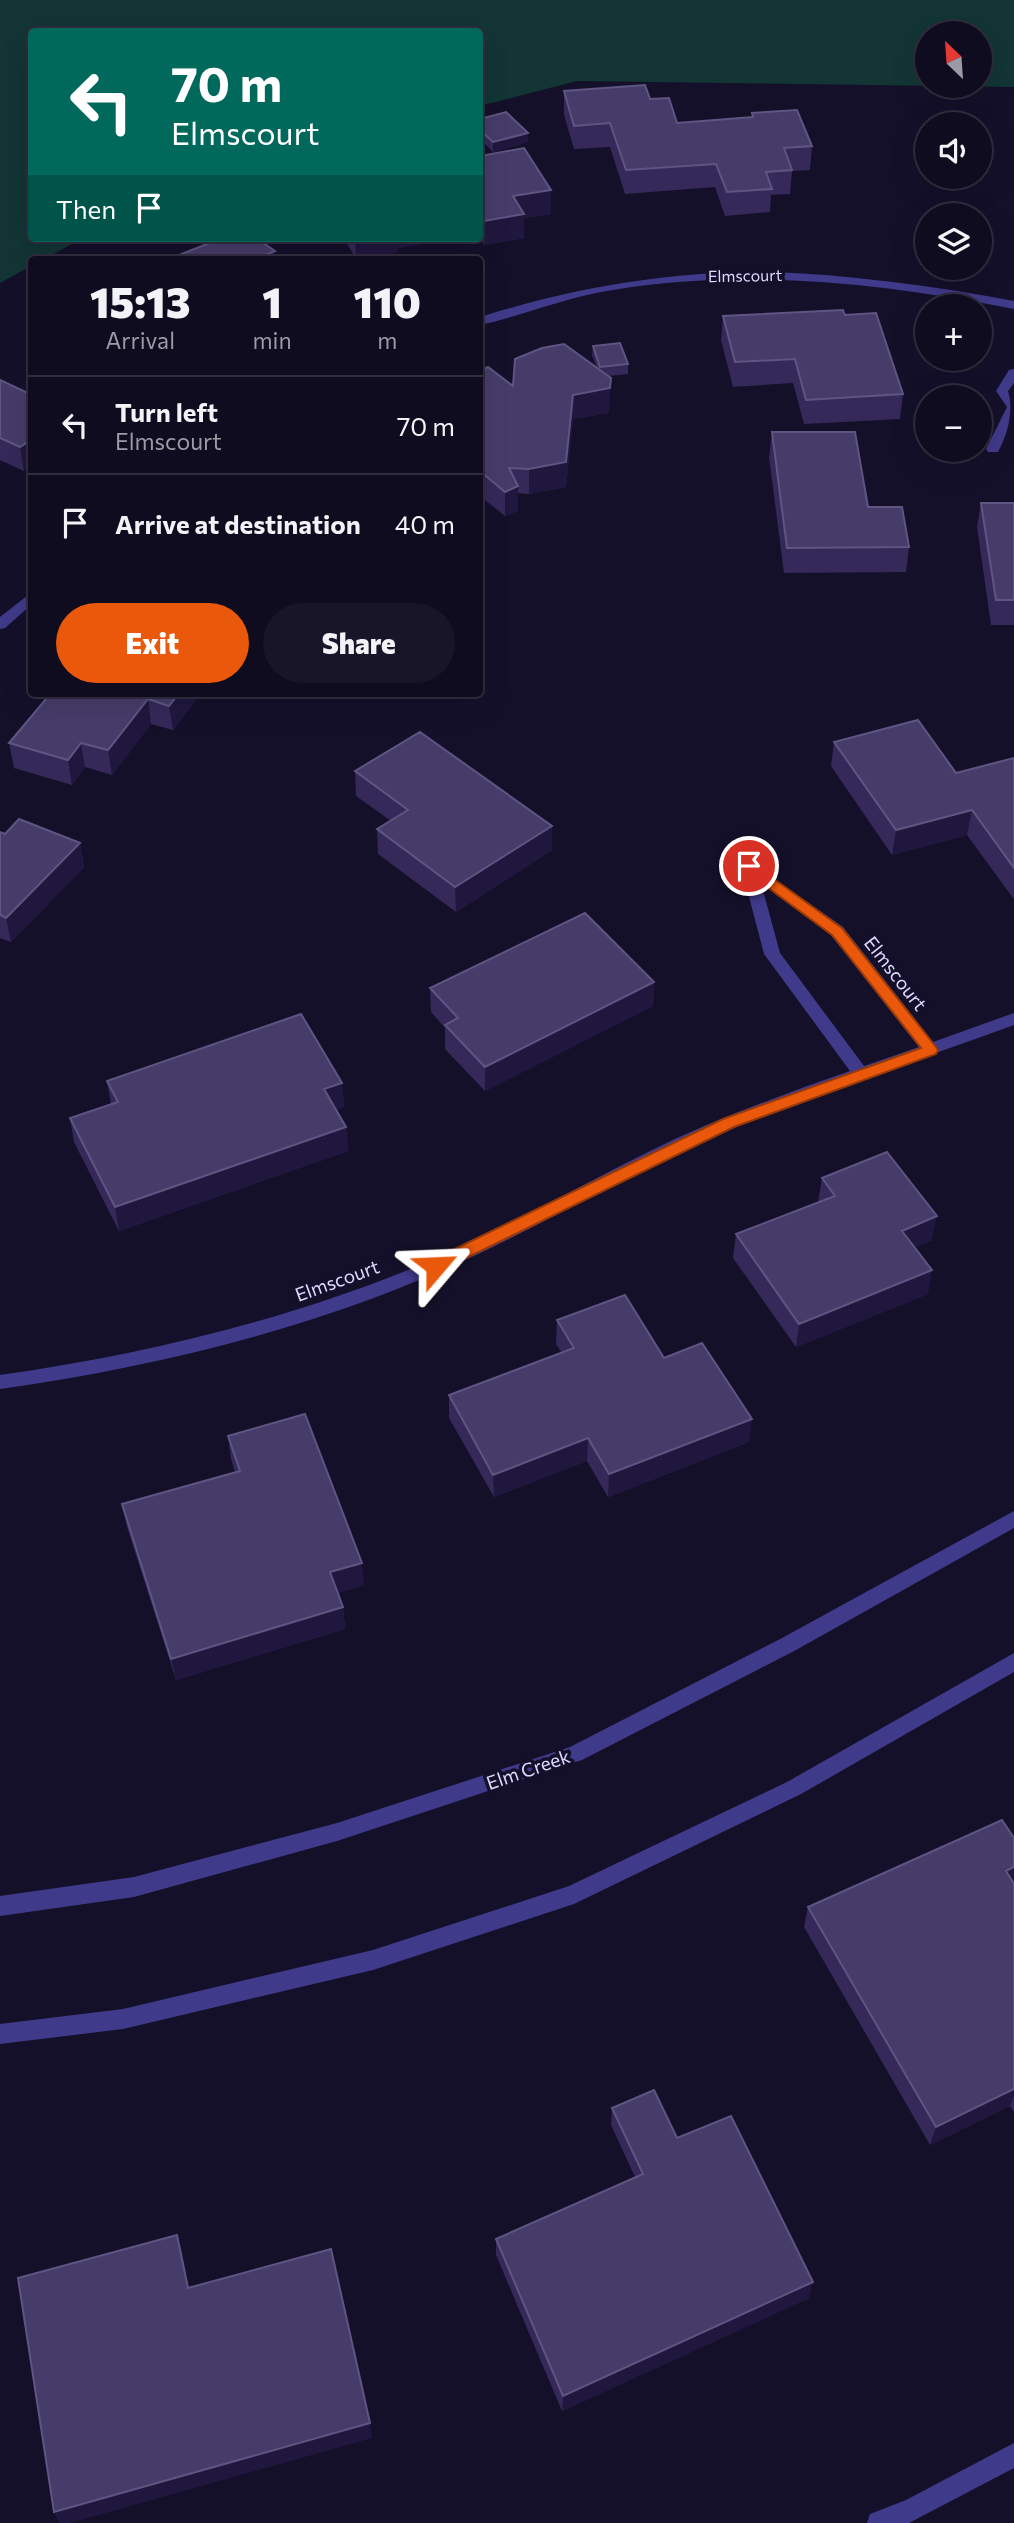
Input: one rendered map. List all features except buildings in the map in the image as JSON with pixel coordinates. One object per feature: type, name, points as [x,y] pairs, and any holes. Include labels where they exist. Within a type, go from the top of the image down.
[{"type":"street","name":"Elmscourt","points":[[483,320],[554,298],[605,287],[692,276],[747,274],[869,279],[909,284],[1014,305]]},
{"type":"street","points":[[993,449],[1014,407],[1002,391],[1014,373]]},
{"type":"street","points":[[0,625],[28,600]]},
{"type":"street","name":"Elmscourt","points":[[861,1074],[772,954],[749,866],[837,931],[930,1050]]},
{"type":"street","name":"Elmscourt","points":[[0,1382],[53,1375],[189,1349],[310,1314],[436,1266],[728,1123],[1014,1019]]},
{"type":"street","name":"Elm Creek","points":[[0,1906],[134,1887],[337,1832],[575,1754],[789,1644],[1014,1519]]},
{"type":"street","points":[[0,2034],[123,2019],[373,1960],[574,1894],[793,1788],[1014,1662]]},
{"type":"street","points":[[879,2523],[914,2509],[1014,2455]]},
{"type":"green space","points":[[0,0],[1014,0],[1014,87],[992,87],[992,21],[915,21],[915,86],[577,81],[483,105],[483,28],[28,28],[28,242],[76,242],[50,256],[28,256],[28,268],[0,283]]},
{"type":"route","points":[[436,1266],[728,1123],[930,1050],[837,931],[749,866]]}]
